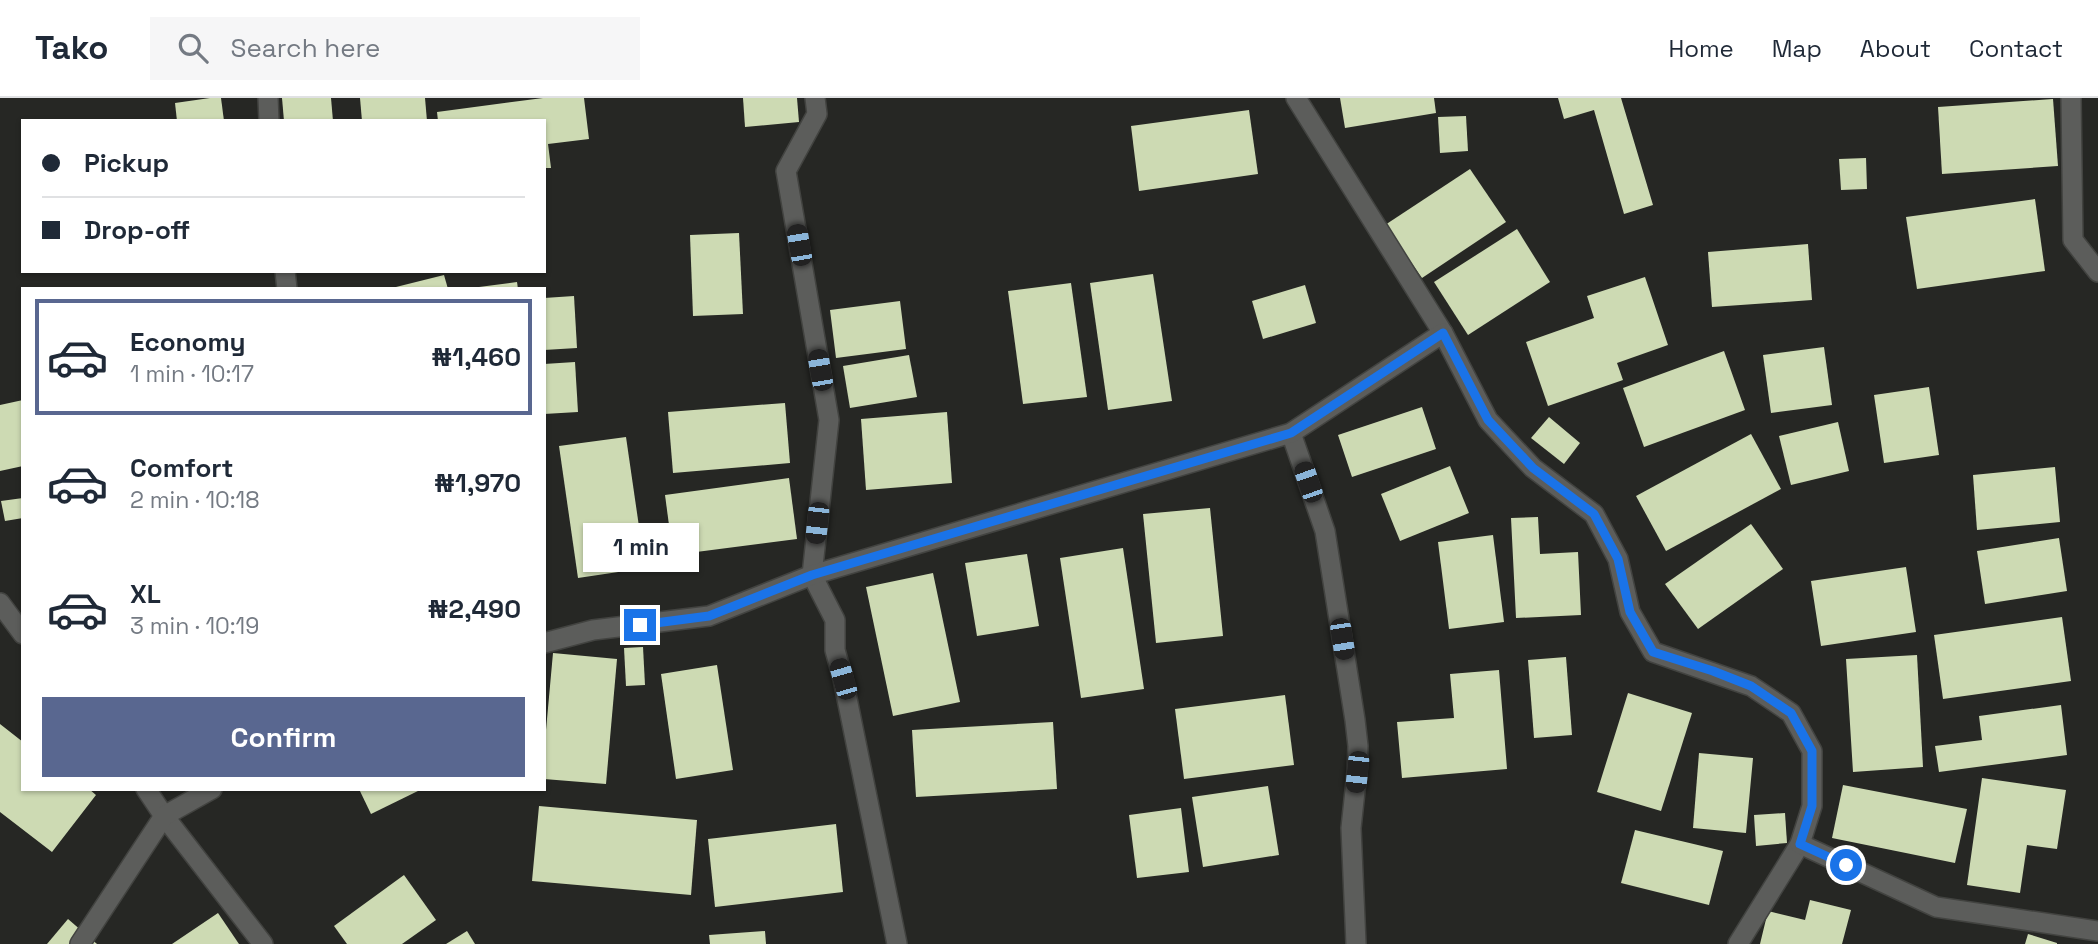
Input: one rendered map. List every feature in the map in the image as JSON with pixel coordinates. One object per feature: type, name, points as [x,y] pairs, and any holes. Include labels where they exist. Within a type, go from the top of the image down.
[{"type":"street","points":[[268,98],[269,119]]},
{"type":"street","points":[[815,98],[817,114],[786,170],[829,420],[812,575],[835,620],[835,650],[897,944]]},
{"type":"street","points":[[1296,98],[1443,333],[1488,420],[1533,468],[1594,514],[1618,559],[1630,612],[1653,652],[1751,686],[1791,713],[1812,751],[1812,806],[1800,844],[1738,944]]},
{"type":"street","points":[[2071,98],[2073,240],[2098,272]]},
{"type":"street","points":[[546,642],[593,630],[709,616],[812,575],[1291,433],[1443,333]]},
{"type":"street","points":[[1291,433],[1325,531],[1358,746],[1351,828],[1356,944]]},
{"type":"street","points":[[0,603],[21,631]]},
{"type":"street","points":[[147,791],[263,944]]},
{"type":"street","points":[[80,944],[164,816],[208,791]]},
{"type":"street","points":[[1800,844],[1936,907],[2098,931]]},
{"type":"building","points":[[221,98],[224,119],[177,119],[175,103]]},
{"type":"building","points":[[282,98],[331,98],[333,119],[284,119]]},
{"type":"building","points":[[360,98],[425,98],[427,119],[362,119]]},
{"type":"building","points":[[543,98],[584,98],[589,139],[548,144],[551,168],[546,168],[546,119],[438,119],[437,112]]},
{"type":"building","points":[[743,98],[797,98],[799,122],[745,127]]},
{"type":"building","points":[[1340,98],[1434,98],[1436,113],[1345,128]]},
{"type":"building","points":[[1558,98],[1621,98],[1653,205],[1624,214],[1594,110],[1564,119]]},
{"type":"building","points":[[2053,99],[2058,166],[1942,174],[1938,107]]},
{"type":"building","points":[[1249,110],[1258,174],[1139,191],[1131,126]]},
{"type":"building","points":[[1466,116],[1468,151],[1440,153],[1438,117]]},
{"type":"building","points":[[1866,158],[1867,189],[1841,190],[1839,159]]},
{"type":"building","points":[[1470,169],[1506,222],[1422,278],[1385,225]]},
{"type":"building","points":[[2035,199],[2045,271],[1917,289],[1906,217]]},
{"type":"building","points":[[1517,229],[1550,282],[1468,335],[1434,282]]},
{"type":"building","points":[[739,233],[743,314],[693,316],[690,235]]},
{"type":"building","points":[[1808,244],[1812,300],[1712,307],[1708,252]]},
{"type":"building","points":[[1153,274],[1172,401],[1108,410],[1090,283]]},
{"type":"building","points":[[444,275],[447,287],[396,287]]},
{"type":"building","points":[[1645,277],[1668,345],[1617,363],[1623,380],[1548,406],[1526,342],[1594,318],[1587,296]]},
{"type":"building","points":[[517,282],[518,287],[479,287]]},
{"type":"building","points":[[1071,283],[1087,397],[1023,404],[1008,291]]},
{"type":"building","points":[[1305,285],[1316,323],[1263,339],[1252,301]]},
{"type":"building","points":[[574,296],[577,348],[546,350],[546,298]]},
{"type":"building","points":[[900,301],[906,349],[836,358],[830,310]]},
{"type":"building","points":[[1824,347],[1832,405],[1771,413],[1763,355]]},
{"type":"building","points":[[1724,351],[1745,410],[1644,447],[1623,388]]},
{"type":"building","points":[[909,355],[917,397],[850,408],[843,366]]},
{"type":"building","points":[[575,362],[578,412],[546,414],[546,364]]},
{"type":"building","points":[[1929,387],[1939,455],[1884,463],[1874,395]]},
{"type":"building","points":[[21,400],[21,466],[0,471],[0,405]]},
{"type":"building","points":[[785,403],[790,463],[673,473],[668,412]]},
{"type":"building","points":[[1422,407],[1436,449],[1352,477],[1338,435]]},
{"type":"building","points":[[947,412],[952,483],[866,490],[861,419]]},
{"type":"building","points":[[1549,417],[1580,443],[1564,464],[1531,438]]},
{"type":"building","points":[[1838,422],[1849,471],[1791,485],[1779,436]]},
{"type":"building","points":[[1751,434],[1781,489],[1666,551],[1636,496]]},
{"type":"building","points":[[626,437],[645,568],[578,578],[559,446]]},
{"type":"building","points":[[1450,466],[1469,513],[1400,541],[1381,494]]},
{"type":"building","points":[[2055,467],[2060,522],[1977,530],[1973,475]]},
{"type":"building","points":[[789,478],[797,539],[673,555],[665,495]]},
{"type":"building","points":[[21,498],[21,518],[5,521],[1,501]]},
{"type":"building","points":[[1210,508],[1223,636],[1156,643],[1143,514]]},
{"type":"building","points":[[1538,517],[1540,554],[1578,552],[1581,615],[1516,618],[1511,518]]},
{"type":"building","points":[[1751,524],[1783,569],[1698,629],[1665,584]]},
{"type":"building","points":[[1493,535],[1504,622],[1449,629],[1438,542]]},
{"type":"building","points":[[2059,538],[2067,591],[1985,604],[1977,551]]},
{"type":"building","points":[[1123,548],[1144,689],[1081,698],[1060,558]]},
{"type":"building","points":[[1027,554],[1039,626],[977,636],[965,563]]},
{"type":"building","points":[[1906,567],[1916,632],[1821,646],[1811,581]]},
{"type":"building","points":[[933,573],[960,702],[893,716],[866,587]]},
{"type":"building","points":[[2062,617],[2071,681],[1943,699],[1934,635]]},
{"type":"building","points":[[643,647],[645,685],[626,686],[624,648]]},
{"type":"building","points":[[553,653],[617,659],[606,784],[546,779],[546,730]]},
{"type":"building","points":[[1917,655],[1923,767],[1853,772],[1846,659]]},
{"type":"building","points":[[1566,657],[1572,735],[1534,738],[1528,660]]},
{"type":"building","points":[[717,665],[733,770],[676,779],[661,674]]},
{"type":"building","points":[[1499,670],[1507,769],[1402,778],[1397,722],[1454,718],[1450,674]]},
{"type":"building","points":[[1628,693],[1692,713],[1661,811],[1597,792]]},
{"type":"building","points":[[1285,695],[1294,765],[1184,779],[1175,709]]},
{"type":"building","points":[[2061,705],[2067,755],[1939,772],[1935,746],[1982,740],[1979,716]]},
{"type":"building","points":[[1053,722],[1057,789],[916,797],[912,730]]},
{"type":"building","points":[[0,724],[21,740],[21,791],[91,791],[96,795],[52,852],[0,812]]},
{"type":"building","points":[[1699,753],[1753,758],[1746,833],[1693,828]]},
{"type":"building","points":[[1982,778],[2066,790],[2057,849],[2027,845],[2020,893],[1967,885]]},
{"type":"building","points":[[1843,785],[1967,809],[1955,863],[1832,838]]},
{"type":"building","points":[[1268,786],[1279,855],[1203,867],[1192,797]]},
{"type":"building","points":[[360,791],[418,791],[371,814]]},
{"type":"building","points":[[539,806],[697,820],[691,895],[532,881]]},
{"type":"building","points":[[1181,808],[1189,872],[1137,878],[1129,815]]},
{"type":"building","points":[[1785,813],[1787,843],[1756,846],[1754,815]]},
{"type":"building","points":[[836,824],[843,892],[715,907],[708,839]]},
{"type":"building","points":[[1635,830],[1723,851],[1709,905],[1621,883]]},
{"type":"building","points":[[404,875],[436,920],[402,944],[347,944],[334,926]]},
{"type":"building","points":[[1810,900],[1851,910],[1842,944],[1760,944],[1768,911],[1805,920]]},
{"type":"building","points":[[218,913],[239,944],[172,944]]},
{"type":"building","points":[[68,919],[97,944],[47,944]]},
{"type":"building","points":[[467,931],[475,944],[446,944]]},
{"type":"building","points":[[765,931],[766,944],[710,944],[709,935]]},
{"type":"building","points":[[2028,934],[2057,943],[2057,944],[2025,944]]},
{"type":"route","points":[[640,625],[709,616],[812,575],[1291,433],[1443,333],[1488,420],[1533,468],[1594,514],[1618,559],[1630,612],[1653,652],[1751,686],[1791,713],[1812,751],[1812,806],[1800,844],[1846,865]]}]
